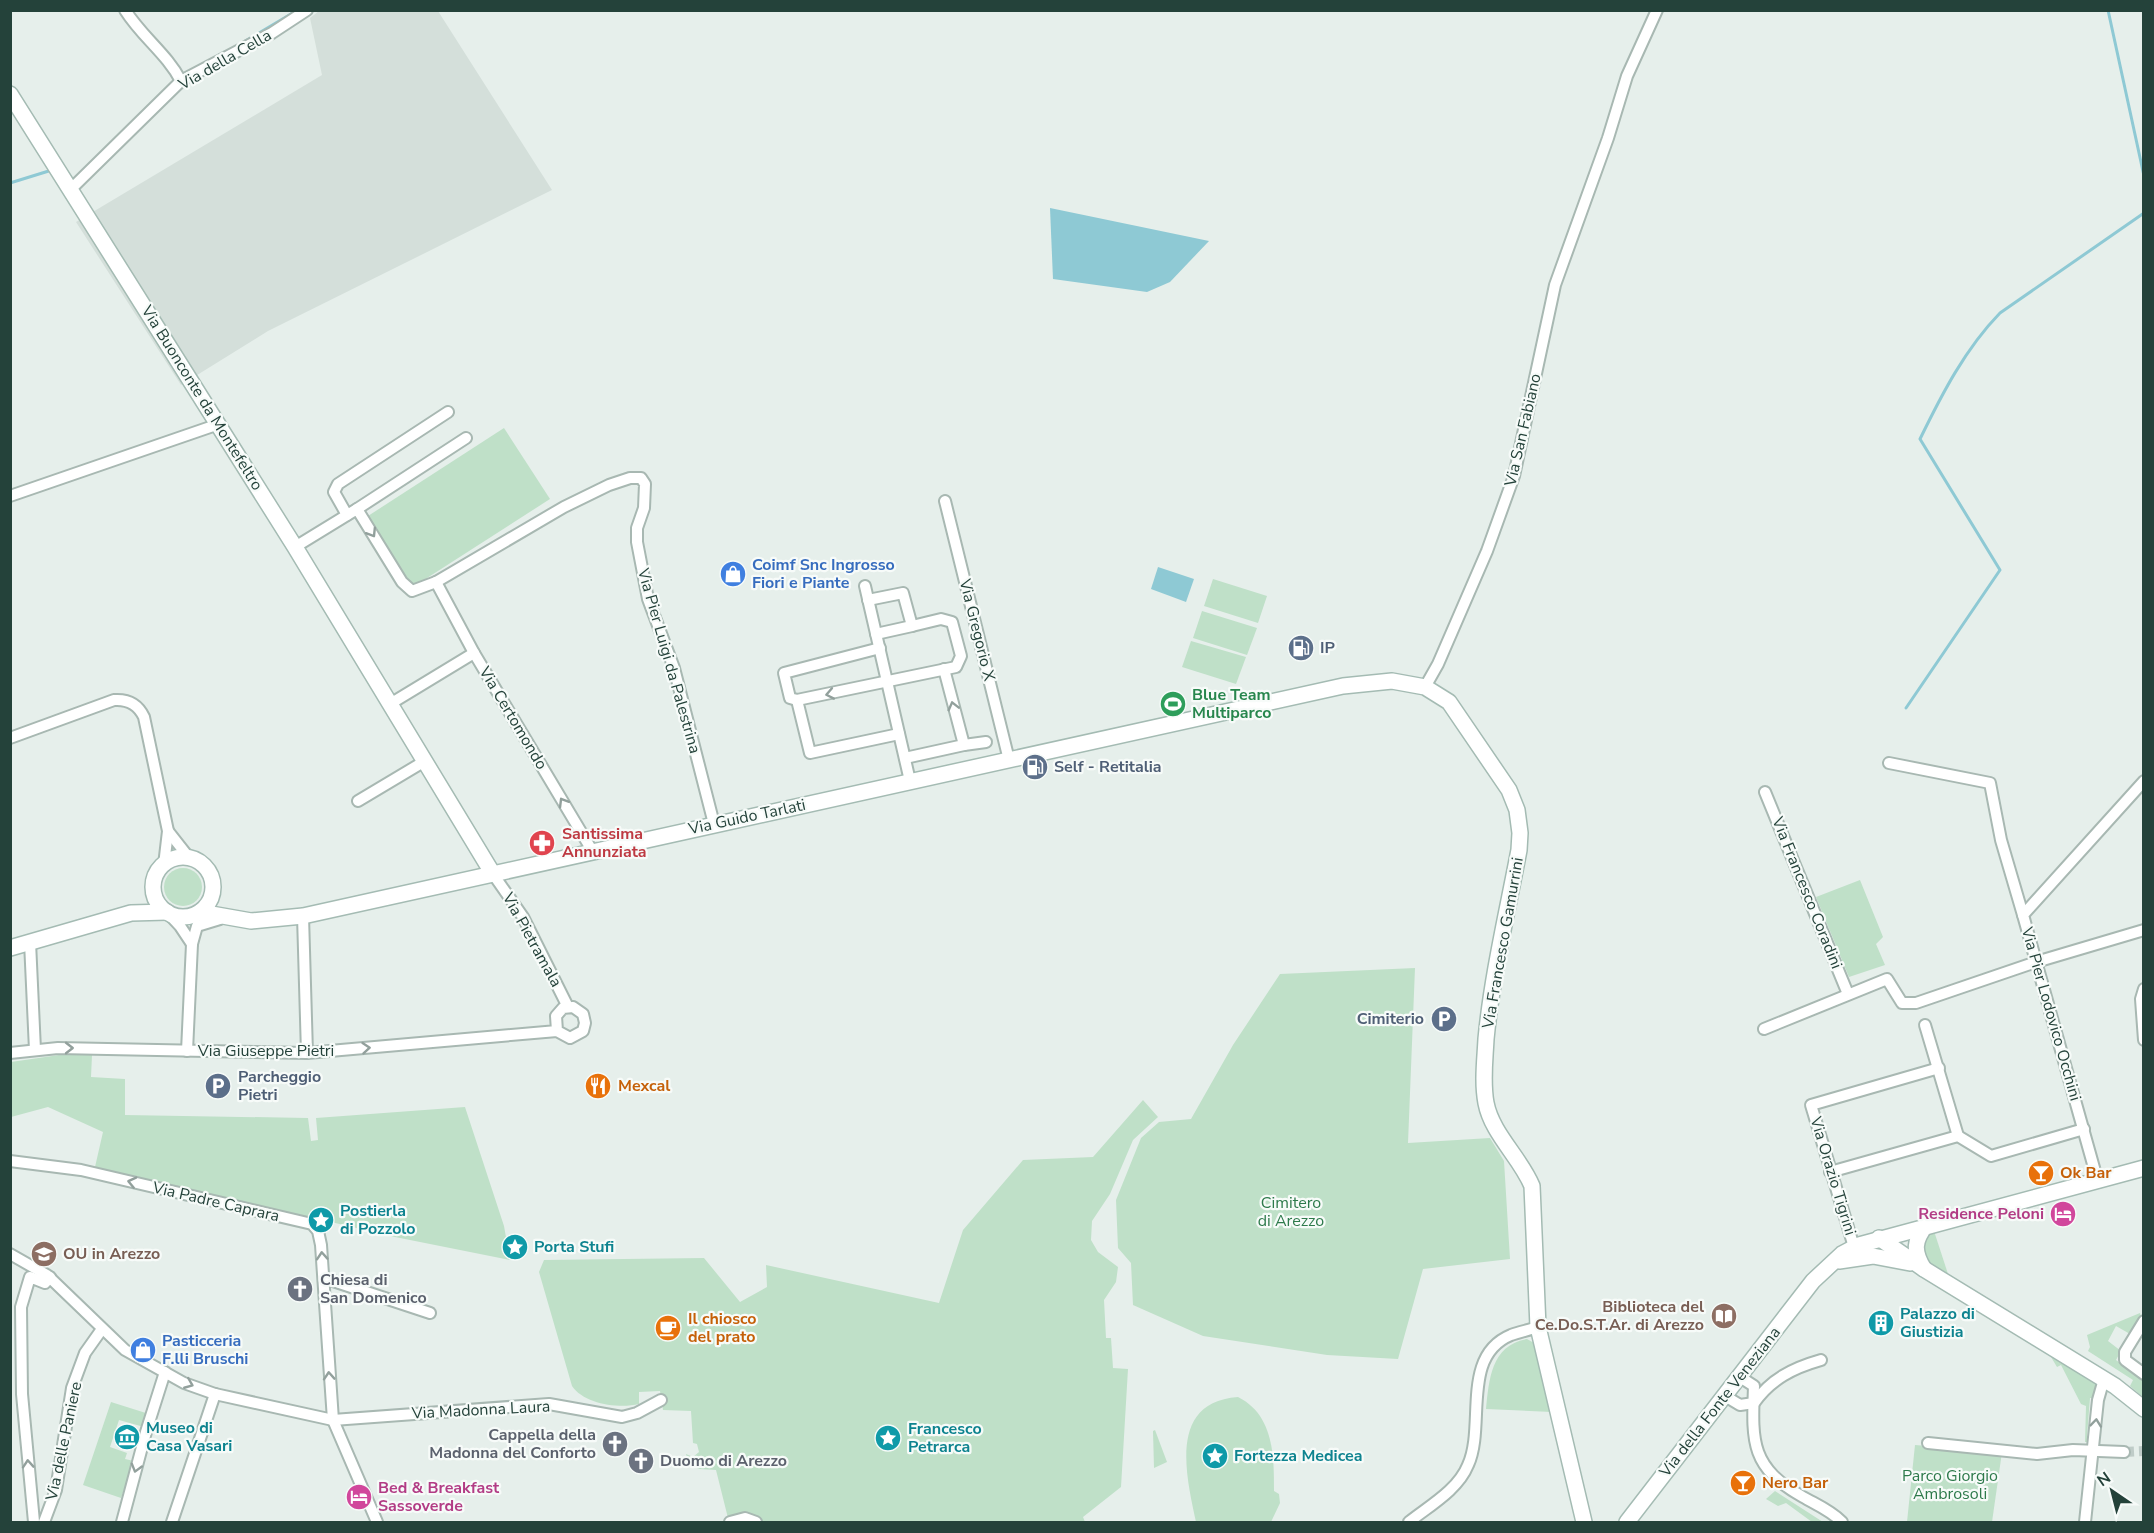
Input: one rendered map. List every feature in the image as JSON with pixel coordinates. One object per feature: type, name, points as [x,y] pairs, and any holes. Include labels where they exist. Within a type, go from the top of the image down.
[{"type":"main road","name":"Via Buonconte da Montefeltro","points":[[10,93],[219,424],[493,874]]},
{"type":"main road","points":[[1055,750],[1102,731],[1169,716],[1262,704],[1343,686],[1392,681],[1425,687]]},
{"type":"main road","name":"Via Francesco Gamurrini","points":[[1425,687],[1449,702],[1494,766],[1517,810],[1520,833],[1519,850],[1489,1005],[1484,1071],[1486,1104],[1500,1134],[1525,1168],[1532,1186],[1538,1327],[1584,1522]]},
{"type":"main road","name":"Via Guido Tarlati","points":[[199,919],[232,918],[260,921],[303,916],[1262,704]]},
{"type":"main road","points":[[1102,739],[1169,720],[1169,716]]},
{"type":"main road","points":[[10,948],[131,913],[167,912],[199,919],[212,893],[213,884],[206,868],[190,859],[172,860],[158,871],[153,887],[131,913]]},
{"type":"main road","points":[[153,887],[155,897],[167,912]]},
{"type":"main road","points":[[212,893],[218,905],[232,918]]},
{"type":"main road","name":"Via della Fonte Veneziana","points":[[1627,1522],[1813,1281],[1830,1263],[1854,1247],[1879,1238],[2144,1168]]},
{"type":"main road","points":[[1924,1269],[1915,1249],[1916,1240],[1926,1225]]},
{"type":"main road","points":[[1879,1238],[1924,1269],[2104,1379],[2144,1409]]},
{"type":"main road","points":[[1830,1263],[1873,1256],[1901,1260],[1924,1269]]},
{"type":"street","points":[[125,10],[153,48],[169,61],[181,81]]},
{"type":"street","name":"Via della Cella","points":[[70,190],[181,81],[272,33],[307,10]]},
{"type":"street","name":"Via San Fabiano","points":[[1425,687],[1438,664],[1487,551],[1514,476],[1555,285],[1608,138],[1626,76],[1657,10]]},
{"type":"street","points":[[436,582],[412,591],[402,582],[352,512],[334,492],[338,484],[448,412]]},
{"type":"street","points":[[10,496],[219,424]]},
{"type":"street","points":[[295,547],[466,438]]},
{"type":"street","name":"Via Pier Luigi da Palestrina","points":[[436,582],[564,507],[609,485],[630,478],[640,478],[645,484],[644,508],[638,528],[637,542],[648,599],[674,668],[714,824]]},
{"type":"street","name":"Via Gregorio X","points":[[945,501],[1009,760]]},
{"type":"street","name":"Via Certomondo","points":[[436,582],[474,652],[593,852]]},
{"type":"street","points":[[865,586],[910,782]]},
{"type":"street","points":[[868,600],[903,593],[912,626]]},
{"type":"street","points":[[876,634],[941,619],[952,622],[962,656],[956,667],[797,700],[790,698],[784,673],[879,648]]},
{"type":"street","points":[[390,704],[474,652]]},
{"type":"street","points":[[944,669],[964,745]]},
{"type":"street","points":[[10,738],[114,700],[133,703],[144,717],[168,831],[164,865]]},
{"type":"street","points":[[797,700],[810,753],[899,734]]},
{"type":"street","points":[[905,758],[986,742]]},
{"type":"street","points":[[358,801],[424,761]]},
{"type":"street","points":[[1889,763],[1990,783],[2001,840],[2024,915]]},
{"type":"street","name":"Via Pier Lodovico Occhini","points":[[2098,1182],[2024,915],[2144,781]]},
{"type":"street","name":"Via Francesco Coradini","points":[[1765,792],[1848,994]]},
{"type":"street","points":[[168,831],[190,859]]},
{"type":"street","name":"Via Pietramala","points":[[493,874],[523,917],[568,1007]]},
{"type":"street","points":[[167,912],[192,944]]},
{"type":"street","points":[[303,916],[308,1053]]},
{"type":"street","points":[[187,1051],[192,944],[199,919]]},
{"type":"street","points":[[1764,1029],[1887,979],[1902,1003],[1916,1003],[2036,962],[2144,930]]},
{"type":"street","points":[[30,942],[35,1050]]},
{"type":"street","points":[[2144,989],[2141,999],[2144,1040]]},
{"type":"street","points":[[557,1031],[556,1016],[568,1007]]},
{"type":"street","name":"Via Giuseppe Pietri","points":[[10,1053],[69,1048],[308,1053],[557,1031],[570,1038],[579,1035],[585,1027],[583,1014],[577,1009],[568,1007]]},
{"type":"street","points":[[1925,1025],[1958,1137],[1991,1156],[2084,1129]]},
{"type":"street","name":"Via Orazio Tigrini","points":[[1854,1247],[1811,1105],[1938,1068]]},
{"type":"street","points":[[1830,1172],[1958,1137]]},
{"type":"street","name":"Via Padre Caprara","points":[[10,1161],[81,1170],[312,1224],[320,1237],[333,1419],[377,1522]]},
{"type":"street","name":"Via Madonna Laura","points":[[10,1254],[50,1277],[124,1350],[184,1383],[215,1394],[333,1419],[549,1404],[622,1417],[637,1413],[661,1400]]},
{"type":"street","points":[[34,1522],[29,1492],[21,1365],[21,1307],[30,1277],[45,1283],[50,1277]]},
{"type":"street","points":[[324,1278],[430,1313]]},
{"type":"street","points":[[2144,1321],[2125,1352],[2125,1360],[2144,1374]]},
{"type":"street","points":[[1409,1522],[1456,1484],[1468,1466],[1474,1446],[1479,1380],[1492,1350],[1510,1336],[1538,1327]]},
{"type":"street","name":"Via delle Paniere","points":[[44,1522],[56,1490],[72,1388],[85,1353],[102,1329]]},
{"type":"street","points":[[1725,1396],[1740,1405],[1754,1403],[1763,1390],[1781,1375],[1821,1360]]},
{"type":"street","points":[[122,1522],[165,1372]]},
{"type":"street","points":[[1740,1377],[1754,1386],[1754,1439],[1772,1478],[1831,1512],[1842,1522]]},
{"type":"street","points":[[2085,1522],[2098,1400],[2104,1379]]},
{"type":"street","points":[[172,1522],[215,1394]]},
{"type":"street","points":[[1928,1443],[2037,1454],[2124,1452]]},
{"type":"street","points":[[730,1522],[745,1518],[756,1522]]},
{"type":"shaded area","points":[[319,11],[438,11],[552,190],[268,331],[181,385],[76,222],[322,75],[310,18]]},
{"type":"green space","points":[[504,428],[550,499],[413,587],[368,516]]},
{"type":"green space","points":[[1213,579],[1267,596],[1258,623],[1204,606]]},
{"type":"green space","points":[[1202,611],[1257,628],[1247,655],[1193,638]]},
{"type":"green space","points":[[1191,641],[1246,657],[1236,684],[1182,667]]},
{"type":"green space","points":[[183,868],[197,873],[202,887],[197,901],[183,906],[169,901],[164,887],[169,873]]},
{"type":"green space","points":[[1860,880],[1883,937],[1876,944],[1885,965],[1849,977],[1816,897]]},
{"type":"green space","name":"Cimitero di Arezzo","points":[[1415,968],[1408,1143],[1490,1138],[1504,1161],[1510,1259],[1423,1269],[1398,1359],[1327,1355],[1203,1336],[1133,1305],[1131,1263],[1118,1248],[1116,1200],[1141,1138],[1159,1122],[1191,1119],[1233,1045],[1280,974]]},
{"type":"green space","points":[[59,1055],[92,1055],[91,1077],[125,1079],[125,1115],[308,1118],[311,1141],[318,1140],[316,1118],[465,1107],[504,1226],[510,1260],[395,1237],[95,1167],[103,1132],[48,1107],[11,1117],[11,1062]]},
{"type":"green space","points":[[1143,1100],[1158,1117],[1133,1140],[1110,1194],[1092,1221],[1091,1240],[1098,1252],[1118,1267],[1116,1282],[1104,1300],[1106,1338],[1111,1338],[1113,1368],[1128,1369],[1121,1487],[1083,1517],[1085,1522],[729,1522],[716,1470],[699,1469],[688,1465],[686,1454],[693,1457],[699,1452],[697,1444],[693,1443],[691,1411],[663,1410],[660,1391],[639,1392],[639,1404],[622,1406],[593,1401],[572,1386],[539,1272],[544,1260],[704,1258],[740,1302],[767,1287],[766,1265],[939,1303],[963,1230],[1023,1160],[1093,1157]]},
{"type":"green space","points":[[1931,1230],[1934,1231],[1948,1274],[1946,1277],[1925,1263],[1919,1245]]},
{"type":"green space","points":[[2140,1313],[2141,1317],[2130,1334],[2116,1326],[2108,1341],[2121,1351],[2116,1360],[2143,1380],[2143,1397],[2130,1386],[2133,1380],[2088,1351],[2090,1347],[2087,1335]]},
{"type":"green space","points":[[1527,1339],[1534,1343],[1537,1350],[1552,1412],[1486,1409],[1491,1376],[1499,1356],[1506,1348]]},
{"type":"green space","points":[[2051,1357],[2097,1383],[2096,1398],[2090,1398],[2087,1436],[2093,1437],[2092,1442],[2085,1442],[2086,1406],[2081,1404],[2061,1365],[2057,1367]]},
{"type":"green space","points":[[1238,1397],[1259,1414],[1265,1425],[1272,1451],[1274,1491],[1279,1494],[1280,1503],[1271,1522],[1196,1522],[1186,1463],[1191,1426],[1200,1412],[1216,1402]]},
{"type":"green space","points":[[111,1402],[149,1414],[144,1427],[119,1420],[110,1447],[127,1453],[125,1459],[134,1461],[121,1498],[83,1485]]},
{"type":"green space","points":[[1155,1430],[1167,1462],[1154,1468],[1153,1431]]},
{"type":"green space","name":"Parco Giorgio Ambrosoli","points":[[1915,1445],[2002,1452],[1992,1522],[1907,1522]]},
{"type":"green space","points":[[1775,1491],[1823,1522],[1812,1522],[1786,1503],[1778,1506],[1766,1499]]},
{"type":"water","points":[[1050,208],[1209,241],[1170,282],[1147,292],[1053,279]]},
{"type":"water","points":[[1158,567],[1194,579],[1186,602],[1151,589]]},
{"type":"waterway","points":[[2108,10],[2144,176]]},
{"type":"waterway","points":[[242,43],[296,11]]},
{"type":"waterway","points":[[10,183],[52,170]]},
{"type":"waterway","points":[[1906,708],[2000,570],[1920,439],[1965,357],[2000,313],[2144,213]]},
{"type":"tunnel","points":[[2124,1452],[2144,1451]]},
{"type":"place","name":"Coimf Snc Ingrosso Fiori e Piante","points":[[733,574]]},
{"type":"place","name":"IP","points":[[1301,648]]},
{"type":"place","name":"Blue Team Multiparco","points":[[1173,704]]},
{"type":"place","name":"Self - Retitalia","points":[[1035,767]]},
{"type":"place","name":"Santissima Annunziata","points":[[542,843]]},
{"type":"place","name":"Cimiterio","points":[[1444,1019]]},
{"type":"place","name":"Parcheggio Pietri","points":[[218,1086]]},
{"type":"place","name":"Mexcal","points":[[598,1086]]},
{"type":"place","name":"Ok Bar","points":[[2041,1173]]},
{"type":"place","name":"Residence Peloni","points":[[2063,1214]]},
{"type":"place","name":"Postierla di Pozzolo","points":[[321,1220]]},
{"type":"place","name":"Porta Stufi","points":[[515,1247]]},
{"type":"place","name":"OU in Arezzo","points":[[44,1254]]},
{"type":"place","name":"Chiesa di San Domenico","points":[[300,1289]]},
{"type":"place","name":"Biblioteca del Ce.Do.S.T.Ar. di Arezzo","points":[[1724,1316]]},
{"type":"place","name":"Palazzo di Giustizia","points":[[1881,1323]]},
{"type":"place","name":"Il chiosco del prato","points":[[668,1328]]},
{"type":"place","name":"Pasticceria F.lli Bruschi","points":[[143,1350]]},
{"type":"place","name":"Museo di Casa Vasari","points":[[127,1437]]},
{"type":"place","name":"Francesco Petrarca","points":[[888,1438]]},
{"type":"place","name":"Cappella della Madonna del Conforto","points":[[615,1444]]},
{"type":"place","name":"Fortezza Medicea","points":[[1215,1456]]},
{"type":"place","name":"Duomo di Arezzo","points":[[641,1461]]},
{"type":"place","name":"Nero Bar","points":[[1743,1483]]},
{"type":"place","name":"Bed & Breakfast Sassoverde","points":[[359,1497]]}]
